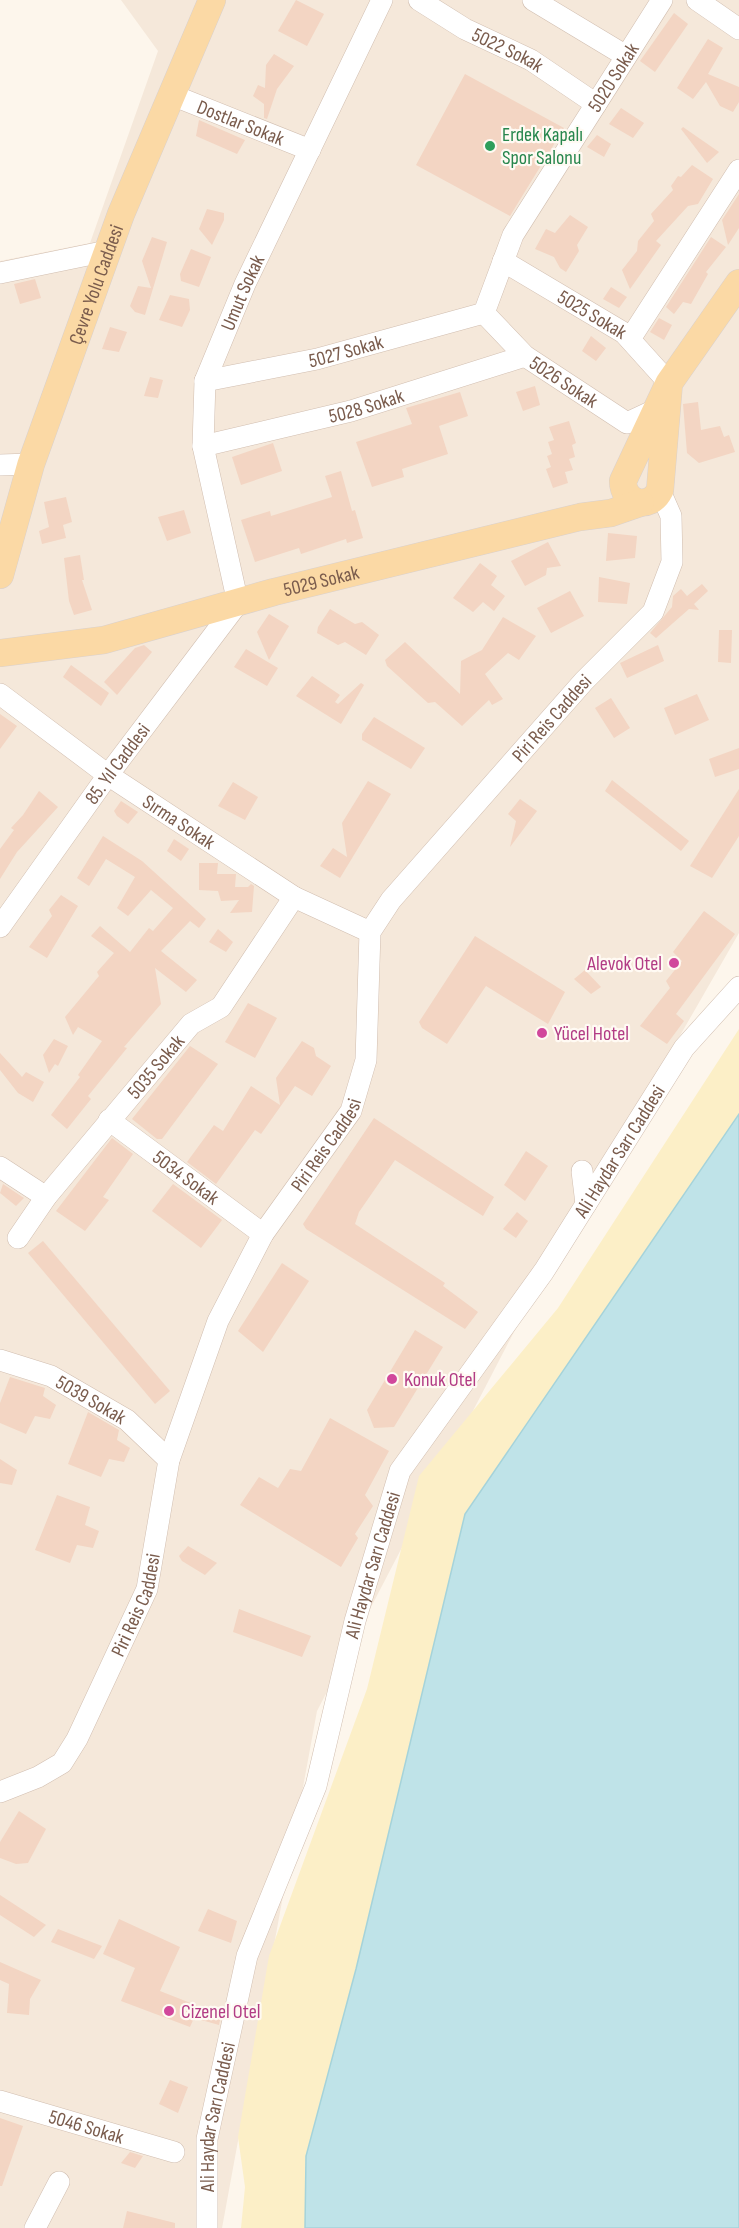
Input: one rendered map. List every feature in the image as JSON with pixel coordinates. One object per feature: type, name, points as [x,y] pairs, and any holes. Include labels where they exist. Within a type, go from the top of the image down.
[{"type":"main road","name":"Çevre Yolu Caddesi","points":[[0,575],[30,464],[107,251],[212,0]]},
{"type":"main road","points":[[624,478],[669,383],[739,283]]},
{"type":"main road","points":[[652,495],[669,383]]},
{"type":"main road","points":[[580,517],[595,508],[634,467],[646,466],[656,472],[652,495]]},
{"type":"main road","name":"5029 Sokak","points":[[0,653],[104,640],[274,592],[580,517],[611,513],[652,495]]},
{"type":"street","name":"Umut Sokak","points":[[238,603],[203,446],[205,381],[245,284],[382,0]]},
{"type":"street","name":"5022 Sokak","points":[[419,0],[465,29],[531,60],[596,104]]},
{"type":"street","points":[[533,0],[626,56]]},
{"type":"street","name":"5020 Sokak","points":[[484,313],[513,235],[662,0]]},
{"type":"street","points":[[696,0],[739,29]]},
{"type":"street","name":"Dostlar Sokak","points":[[172,95],[310,150]]},
{"type":"street","points":[[630,339],[739,170]]},
{"type":"street","points":[[0,273],[107,251]]},
{"type":"street","name":"5025 Sokak","points":[[503,261],[624,333],[669,383]]},
{"type":"street","name":"5027 Sokak","points":[[205,381],[317,359],[484,313]]},
{"type":"street","name":"5026 Sokak","points":[[484,313],[525,356],[627,423],[657,409]]},
{"type":"street","name":"5028 Sokak","points":[[203,446],[351,411],[525,356]]},
{"type":"street","points":[[0,465],[30,464]]},
{"type":"street","name":"Piri Reis Caddesi","points":[[0,1792],[38,1777],[62,1763],[77,1740],[147,1589],[170,1460],[218,1321],[263,1234],[351,1111],[366,1060],[370,932],[391,900],[584,681],[653,612],[672,562],[671,516],[658,506],[652,495]]},
{"type":"street","name":"85. Yıl Caddesi","points":[[0,927],[108,775],[238,603]]},
{"type":"street","name":"Sırma Sokak","points":[[0,694],[108,775],[294,897],[370,932]]},
{"type":"street","name":"5035 Sokak","points":[[18,1238],[46,1197],[191,1024],[221,1007],[294,897]]},
{"type":"street","name":"Ali Haydar Sarı Caddesi","points":[[207,2228],[207,2139],[247,1956],[316,1786],[355,1621],[400,1471],[544,1271],[684,1048],[739,987]]},
{"type":"street","name":"5034 Sokak","points":[[109,1120],[263,1234]]},
{"type":"street","points":[[0,1167],[46,1197]]},
{"type":"street","points":[[582,1172],[586,1203]]},
{"type":"street","name":"5039 Sokak","points":[[0,1360],[51,1376],[127,1420],[170,1460]]},
{"type":"street","name":"5046 Sokak","points":[[0,2101],[174,2152]]},
{"type":"street","points":[[35,2228],[59,2182]]},
{"type":"shaded area","points":[[121,0],[739,0],[739,933],[555,1253],[317,1711],[222,2228],[0,2228],[0,261],[90,243],[158,51]]},
{"type":"sand","points":[[739,1029],[739,1114],[465,1514],[356,1969],[306,2156],[305,2228],[241,2228],[245,2187],[238,2137],[269,1956],[367,1689],[419,1476],[558,1308]]},
{"type":"water","points":[[739,1114],[739,2228],[305,2228],[306,2156],[356,1969],[465,1514]]},
{"type":"building","points":[[296,0],[324,14],[307,46],[278,31]]},
{"type":"building","points":[[674,13],[688,24],[655,72],[640,61]]},
{"type":"building","points":[[708,39],[723,48],[708,74],[739,87],[739,102],[733,112],[720,106],[706,82],[693,99],[677,88]]},
{"type":"building","points":[[274,54],[294,66],[277,89],[267,119],[264,118],[264,104],[253,96],[258,85],[265,88],[266,65]]},
{"type":"building","name":"Erdek Kapalı Spor Salonu","points":[[465,74],[564,128],[510,216],[416,165]]},
{"type":"building","points":[[621,108],[644,123],[633,138],[609,124]]},
{"type":"building","points":[[199,120],[245,140],[237,154],[196,136]]},
{"type":"building","points":[[683,127],[719,152],[707,163],[681,129]]},
{"type":"building","points":[[597,135],[611,144],[604,157],[587,147]]},
{"type":"building","points":[[692,165],[713,179],[698,204],[688,206],[656,241],[661,245],[630,289],[622,270],[637,251],[638,241],[654,221],[651,214],[673,190],[671,186],[678,176],[681,177]]},
{"type":"building","points":[[739,194],[739,228],[728,245],[722,220]]},
{"type":"building","points":[[207,209],[224,213],[224,220],[212,245],[199,229]]},
{"type":"building","points":[[570,215],[588,227],[577,245],[579,251],[566,272],[560,268],[554,257],[535,249],[546,229],[555,233]]},
{"type":"building","points":[[152,237],[167,242],[145,315],[135,312],[130,306],[138,286],[151,288],[142,261]]},
{"type":"building","points":[[711,237],[726,247],[706,272],[708,274],[691,304],[683,302],[674,314],[666,307]]},
{"type":"building","points":[[191,249],[211,257],[199,287],[181,281],[180,274]]},
{"type":"building","points":[[35,279],[41,298],[20,304],[14,284]]},
{"type":"building","points":[[611,287],[627,297],[619,308],[603,299]]},
{"type":"building","points":[[170,295],[189,299],[190,310],[182,327],[159,320]]},
{"type":"building","points":[[659,318],[672,325],[664,340],[650,332]]},
{"type":"building","points":[[110,327],[127,332],[119,352],[102,349]]},
{"type":"building","points":[[591,336],[606,348],[596,361],[582,351]]},
{"type":"building","points":[[150,377],[163,380],[158,398],[144,396]]},
{"type":"building","points":[[535,386],[540,405],[523,411],[516,392]]},
{"type":"building","points":[[460,392],[468,416],[439,426],[448,454],[402,469],[404,477],[372,487],[356,442],[412,424],[406,408]]},
{"type":"building","points":[[698,402],[701,430],[720,426],[724,437],[729,435],[735,452],[699,463],[687,453],[683,404]]},
{"type":"building","points":[[569,421],[576,443],[572,445],[575,457],[569,459],[573,470],[565,472],[568,483],[553,488],[546,469],[551,467],[547,456],[552,454],[548,442],[554,440],[549,427]]},
{"type":"building","points":[[273,443],[282,471],[241,485],[232,457]]},
{"type":"building","points":[[341,471],[352,511],[355,510],[363,538],[347,543],[346,539],[301,554],[299,548],[255,562],[241,520],[270,511],[271,516],[332,497],[325,476]]},
{"type":"building","points":[[66,497],[72,522],[63,525],[66,538],[42,544],[39,531],[49,527],[44,502]]},
{"type":"building","points":[[184,510],[191,533],[167,541],[158,517]]},
{"type":"building","points":[[608,533],[637,536],[635,558],[606,561]]},
{"type":"building","points":[[548,542],[561,566],[547,568],[546,575],[525,586],[511,561]]},
{"type":"building","points":[[80,555],[84,580],[82,580],[92,610],[74,615],[69,601],[64,558]]},
{"type":"building","points":[[480,563],[497,576],[491,585],[505,596],[494,611],[483,602],[473,612],[453,598]]},
{"type":"building","points":[[599,577],[630,583],[627,604],[598,602]]},
{"type":"building","points":[[702,584],[708,591],[694,604],[699,610],[689,609],[656,638],[650,633],[672,607],[673,596],[681,589],[687,596]]},
{"type":"building","points":[[570,591],[584,616],[551,633],[537,608]]},
{"type":"building","points":[[330,609],[355,624],[362,622],[379,635],[366,655],[345,642],[338,645],[317,633],[318,627]]},
{"type":"building","points":[[269,614],[289,626],[269,660],[257,632]]},
{"type":"building","points":[[503,617],[536,636],[519,660],[508,653],[485,674],[503,699],[492,705],[489,700],[462,726],[435,702],[428,703],[387,666],[385,660],[405,642],[460,694],[461,661],[482,650]]},
{"type":"building","points":[[719,630],[732,630],[731,663],[718,662]]},
{"type":"building","points":[[144,645],[152,652],[117,695],[104,682],[135,648]]},
{"type":"building","points":[[658,645],[664,661],[627,678],[620,663]]},
{"type":"building","points":[[246,649],[278,668],[267,686],[234,667]]},
{"type":"building","points":[[71,665],[109,693],[101,706],[63,677]]},
{"type":"building","points":[[312,676],[340,695],[335,702],[338,704],[361,683],[364,685],[341,724],[296,696]]},
{"type":"building","points":[[697,694],[709,720],[675,735],[664,708]]},
{"type":"building","points":[[611,698],[630,728],[614,738],[595,708]]},
{"type":"building","points":[[0,714],[17,726],[0,749]]},
{"type":"building","points":[[374,717],[425,748],[411,769],[362,740],[362,734]]},
{"type":"building","points":[[739,748],[739,769],[715,777],[709,759]]},
{"type":"building","points":[[612,780],[689,841],[681,851],[605,791]]},
{"type":"building","points":[[368,781],[391,794],[340,878],[320,866],[333,848],[347,857],[342,823]]},
{"type":"building","points":[[233,782],[258,797],[245,820],[218,806]]},
{"type":"building","points":[[739,789],[739,836],[712,878],[690,866]]},
{"type":"building","points":[[39,791],[58,807],[17,852],[0,879],[0,849],[14,830],[11,828]]},
{"type":"building","points":[[520,799],[537,811],[510,847],[516,821],[508,814]]},
{"type":"building","points":[[121,801],[138,812],[128,824],[114,811]]},
{"type":"building","points":[[103,836],[142,861],[206,919],[199,928],[190,921],[161,951],[197,980],[186,992],[155,968],[161,1004],[124,1047],[127,1048],[88,1096],[91,1099],[67,1129],[51,1115],[80,1077],[78,1075],[102,1041],[78,1027],[73,1035],[65,1017],[99,976],[97,972],[114,953],[91,936],[100,926],[130,952],[149,928],[153,931],[173,908],[151,890],[128,916],[117,908],[135,877],[106,859],[89,886],[77,878]]},
{"type":"building","points":[[174,839],[189,849],[181,861],[167,851]]},
{"type":"building","points":[[199,863],[218,863],[217,874],[236,874],[235,887],[248,887],[251,884],[254,886],[252,912],[230,913],[239,900],[221,901],[218,891],[199,890]]},
{"type":"building","points":[[61,895],[78,906],[47,958],[29,947],[52,916],[49,910]]},
{"type":"building","points":[[704,911],[735,934],[676,1014],[684,1021],[667,1044],[640,1026],[670,988],[666,981],[682,961],[673,952]]},
{"type":"building","points":[[218,929],[233,942],[226,952],[209,942]]},
{"type":"building","points":[[475,936],[565,992],[548,1024],[486,986],[447,1044],[422,1028],[419,1022]]},
{"type":"building","points":[[585,970],[601,987],[591,994],[574,979]]},
{"type":"building","points":[[248,1003],[277,1018],[255,1058],[225,1042]]},
{"type":"building","points":[[54,1039],[68,1046],[58,1066],[55,1064],[49,1073],[43,1055]]},
{"type":"building","points":[[302,1041],[314,1048],[316,1056],[331,1066],[312,1096],[295,1086],[261,1134],[255,1130],[216,1184],[187,1162],[214,1125],[223,1131],[251,1086],[280,1105],[276,1078]]},
{"type":"building","points":[[190,1046],[218,1064],[162,1139],[157,1139],[132,1119]]},
{"type":"building","points":[[0,1053],[22,1077],[26,1072],[44,1082],[33,1102],[18,1093],[0,1070]]},
{"type":"building","points":[[374,1118],[494,1197],[483,1216],[395,1160],[359,1212],[355,1224],[445,1283],[443,1286],[478,1312],[465,1329],[306,1229],[303,1224]]},
{"type":"building","points":[[112,1138],[133,1154],[103,1197],[109,1200],[85,1231],[56,1211]]},
{"type":"building","points":[[526,1151],[548,1166],[525,1201],[504,1185]]},
{"type":"building","points":[[3,1184],[24,1198],[16,1206],[0,1193]]},
{"type":"building","points":[[173,1184],[222,1220],[201,1248],[152,1211]]},
{"type":"building","points":[[517,1212],[528,1221],[516,1238],[503,1229]]},
{"type":"building","points":[[43,1241],[170,1391],[155,1404],[28,1253]]},
{"type":"building","points":[[282,1263],[309,1281],[263,1352],[238,1331]]},
{"type":"building","points":[[415,1330],[443,1347],[394,1427],[374,1428],[367,1410]]},
{"type":"building","points":[[10,1377],[45,1388],[43,1396],[56,1405],[50,1419],[35,1416],[26,1434],[0,1423],[0,1403]]},
{"type":"building","points":[[88,1412],[119,1430],[117,1440],[130,1448],[124,1462],[109,1459],[101,1477],[68,1464]]},
{"type":"building","points":[[330,1418],[389,1451],[365,1495],[373,1506],[355,1534],[358,1538],[341,1567],[240,1505],[259,1477],[278,1488],[290,1469],[301,1471]]},
{"type":"building","points":[[0,1459],[17,1470],[12,1485],[0,1483]]},
{"type":"building","points":[[57,1495],[90,1507],[85,1525],[99,1531],[93,1548],[77,1545],[70,1563],[35,1550]]},
{"type":"building","points":[[188,1546],[217,1563],[205,1575],[182,1561],[179,1556]]},
{"type":"building","points":[[239,1609],[311,1636],[302,1657],[233,1632]]},
{"type":"building","points":[[19,1811],[46,1829],[28,1863],[16,1864],[0,1858],[0,1842]]},
{"type":"building","points":[[0,1895],[46,1925],[34,1937],[0,1915]]},
{"type":"building","points":[[208,1909],[237,1921],[231,1943],[198,1931]]},
{"type":"building","points":[[119,1919],[180,1947],[160,1991],[221,2015],[219,2025],[194,2018],[190,2027],[121,2001],[135,1968],[103,1954]]},
{"type":"building","points":[[58,1929],[102,1946],[94,1959],[51,1942]]},
{"type":"building","points":[[0,1962],[41,1980],[30,1999],[29,2015],[7,2013],[9,1984],[0,1980]]},
{"type":"building","points":[[170,2080],[188,2087],[178,2113],[159,2104]]},
{"type":"building","points":[[0,2118],[23,2126],[2,2186],[0,2186]]},
{"type":"building","points":[[130,2152],[143,2156],[135,2168],[121,2163]]},
{"type":"building","points":[[127,2211],[175,2223],[175,2228],[123,2228]]},
{"type":"place","name":"Erdek Kapalı Spor Salonu","points":[[490,146]]},
{"type":"place","name":"Alevok Otel","points":[[674,963]]},
{"type":"place","name":"Yücel Hotel","points":[[542,1033]]},
{"type":"place","name":"Konuk Otel","points":[[392,1379]]},
{"type":"place","name":"Cizenel Otel","points":[[169,2011]]}]
